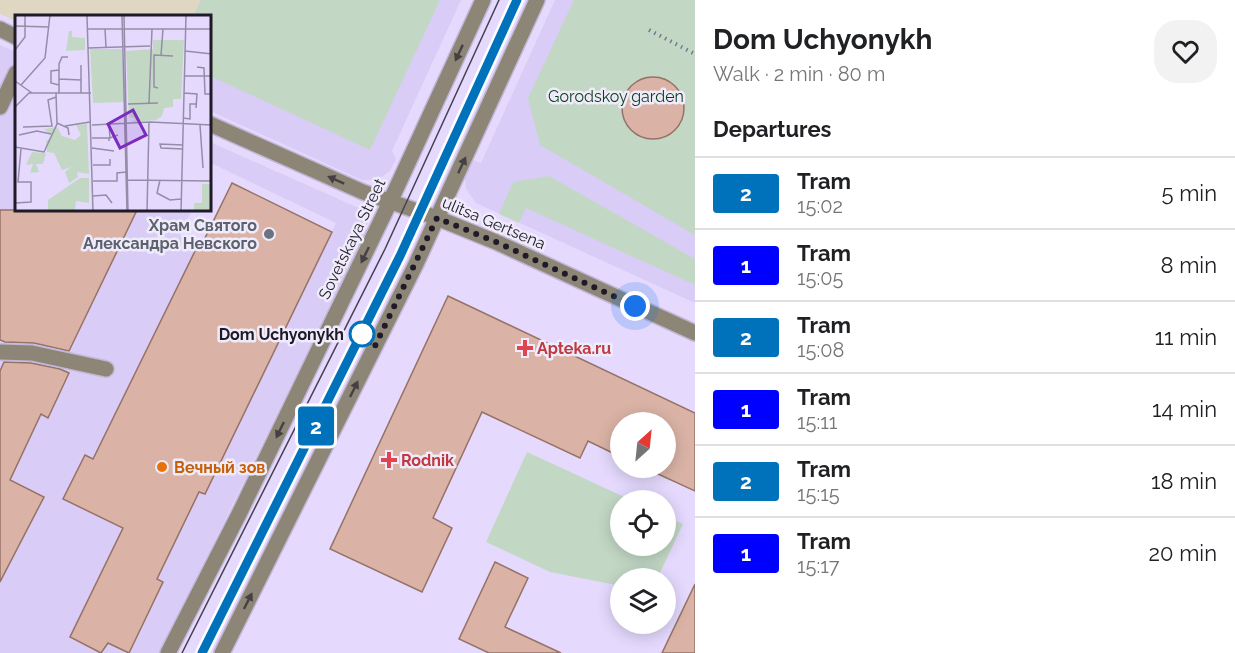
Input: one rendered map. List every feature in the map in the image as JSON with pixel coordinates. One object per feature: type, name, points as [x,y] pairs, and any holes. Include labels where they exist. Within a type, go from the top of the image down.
[{"type":"street","name":"Sovetskaya Street","points":[[168,653],[244,504],[390,202],[483,0]]},
{"type":"street","points":[[222,653],[416,264],[537,0]]},
{"type":"street","points":[[0,29],[15,36]]},
{"type":"street","points":[[0,107],[15,75]]},
{"type":"street","name":"ulitsa Gertsena","points":[[212,125],[363,192],[496,242],[695,333]]},
{"type":"street","points":[[0,352],[32,353],[106,369]]},
{"type":"path","points":[[649,30],[695,54]]},
{"type":"shaded area","points":[[0,0],[201,0],[194,15],[15,15],[15,21],[0,14]]},
{"type":"shaded area","points":[[201,0],[461,0],[392,151],[396,159],[390,171],[377,180],[362,180],[212,112],[212,15],[194,15]]},
{"type":"shaded area","points":[[555,0],[695,0],[695,303],[476,203],[466,189],[465,178],[473,160],[481,163]]},
{"type":"shaded area","points":[[0,45],[15,52],[15,212],[191,212],[180,235],[302,295],[336,223],[213,164],[212,166],[212,143],[361,209],[366,213],[368,220],[366,232],[160,653],[0,653]]},
{"type":"green space","points":[[201,0],[440,0],[370,150],[212,77],[212,15],[194,15]]},
{"type":"green space","name":"Gorodskoy garden","points":[[574,0],[695,0],[695,235],[540,145],[528,98]]},
{"type":"green space","points":[[549,176],[695,259],[695,285],[526,208],[519,223],[499,214],[513,182]]},
{"type":"green space","points":[[527,452],[610,490],[610,556],[668,556],[662,568],[610,568],[610,584],[550,572],[486,542]]},
{"type":"green space","points":[[676,521],[683,524],[676,539]]},
{"type":"building","points":[[647,77],[659,77],[675,86],[682,96],[684,108],[682,120],[675,130],[659,139],[647,139],[636,134],[627,125],[622,114],[622,102],[627,91],[636,82]]},
{"type":"building","points":[[232,183],[332,232],[205,494],[199,492],[157,579],[163,582],[129,653],[108,643],[101,653],[70,637],[123,528],[63,499],[85,455],[93,459],[198,245],[201,246]]},
{"type":"building","points":[[0,210],[136,212],[69,351],[34,343],[0,340]]},
{"type":"building","points":[[448,296],[695,413],[695,491],[667,478],[676,478],[676,412],[610,412],[610,452],[588,441],[580,458],[482,412],[433,518],[452,528],[422,592],[330,549]]},
{"type":"building","points":[[4,362],[31,363],[69,373],[48,418],[41,414],[10,480],[44,497],[0,582],[0,371]]},
{"type":"building","points":[[495,562],[528,578],[505,627],[561,653],[489,653],[459,639]]},
{"type":"building","points":[[695,584],[695,653],[662,653],[671,634],[676,634],[676,624]]},
{"type":"tram line","points":[[182,653],[385,249],[499,0]]},
{"type":"tram line","points":[[202,653],[400,256],[517,0]]},
{"type":"tram line","name":"2","points":[[202,653],[400,256],[517,0]]},
{"type":"place","name":"Храм Святого Александра Невского","points":[[269,234]]},
{"type":"place","name":"Dom Uchyonykh","points":[[362,334]]},
{"type":"place","name":"Apteka.ru","points":[[525,348]]},
{"type":"place","name":"Rodnik","points":[[389,460]]},
{"type":"place","name":"Вечный зов","points":[[162,467]]},
{"type":"route","points":[[362,334],[374,348],[437,218],[474,232],[635,306]]}]
